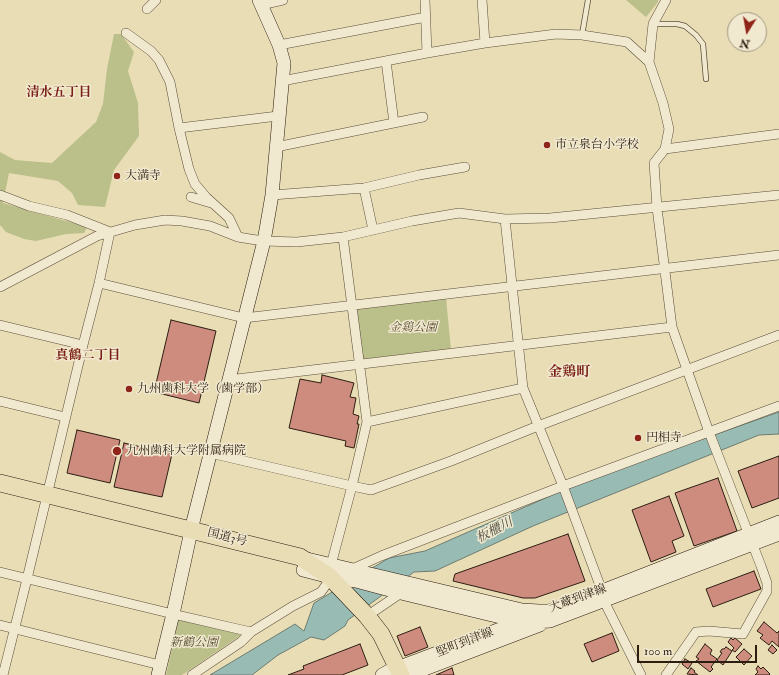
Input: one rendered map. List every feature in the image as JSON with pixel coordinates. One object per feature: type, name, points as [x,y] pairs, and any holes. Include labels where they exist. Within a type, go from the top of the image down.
[{"type":"highway","name":"国道3号","points":[[0,483],[46,500],[301,563],[332,580],[380,634],[395,673]]},
{"type":"highway","name":"国道3号","points":[[0,495],[46,500]]},
{"type":"main road","points":[[159,670],[210,453],[264,241],[272,195],[284,63],[279,45],[260,2]]},
{"type":"main road","name":"大蔵到津線","points":[[402,589],[549,616],[751,539],[779,522]]},
{"type":"main road","name":"大蔵到津線","points":[[751,539],[779,534]]},
{"type":"main road","name":"大蔵到津線","points":[[332,580],[358,574],[402,589],[521,622]]},
{"type":"main road","name":"堅町到津線","points":[[395,673],[521,622],[549,616]]},
{"type":"main road","name":"堅町到津線","points":[[395,673],[549,616]]},
{"type":"street","points":[[147,9],[156,0]]},
{"type":"street","points":[[260,2],[283,0]]},
{"type":"street","points":[[425,0],[427,52]]},
{"type":"street","points":[[482,0],[485,43]]},
{"type":"street","points":[[666,0],[653,24],[649,62],[663,103],[669,129],[665,149],[654,163],[657,208],[672,327],[767,583],[767,591],[743,634],[709,631],[696,632],[666,675]]},
{"type":"street","points":[[279,45],[426,17]]},
{"type":"street","points":[[126,32],[151,51],[159,60],[170,82],[189,169],[195,184],[213,204],[229,218],[238,237]]},
{"type":"street","points":[[282,81],[427,52],[556,34],[582,35],[628,42],[649,62]]},
{"type":"street","points":[[386,61],[394,123]]},
{"type":"street","points":[[179,128],[278,116]]},
{"type":"street","points":[[276,147],[423,117]]},
{"type":"street","points":[[665,149],[779,134]]},
{"type":"street","points":[[272,195],[364,188],[419,175],[465,168]]},
{"type":"street","points":[[364,188],[373,230]]},
{"type":"street","points":[[0,287],[97,236],[135,225],[171,220],[210,226],[238,237],[264,241],[297,242],[343,237],[412,221],[459,213],[505,219],[550,218],[779,195]]},
{"type":"street","points":[[0,196],[29,206],[67,215],[110,232]]},
{"type":"street","points":[[191,197],[213,204]]},
{"type":"street","points":[[505,219],[523,388],[563,486],[603,596],[641,675]]},
{"type":"street","points":[[2,675],[27,579],[110,232]]},
{"type":"street","points":[[192,675],[241,642],[251,632],[293,606],[321,592],[332,580],[367,422],[343,237]]},
{"type":"street","points":[[99,283],[244,318],[779,255]]},
{"type":"street","points":[[0,325],[83,345]]},
{"type":"street","points":[[228,380],[672,327]]},
{"type":"street","points":[[210,453],[371,490],[451,461],[538,426],[779,335]]},
{"type":"street","points":[[367,422],[523,388]]},
{"type":"street","points":[[0,401],[65,417]]},
{"type":"street","points":[[358,574],[381,556],[563,486],[779,406]]},
{"type":"street","points":[[0,572],[251,632]]},
{"type":"street","points":[[361,614],[402,589]]},
{"type":"street","points":[[0,625],[159,670]]},
{"type":"lane","points":[[582,35],[588,0]]},
{"type":"lane","points":[[653,24],[677,24],[685,26],[696,35],[703,44],[706,79]]},
{"type":"green space","points":[[626,0],[658,0],[658,2],[646,17]]},
{"type":"green space","points":[[114,34],[121,34],[134,52],[128,71],[138,103],[139,136],[114,170],[105,207],[78,205],[72,193],[58,181],[9,173],[3,203],[87,227],[84,233],[66,234],[36,241],[24,239],[6,232],[0,225],[0,152],[15,160],[52,163],[96,122],[103,104],[107,69]]},
{"type":"green space","name":"金鶏公園","points":[[446,298],[451,350],[363,360],[357,309]]},
{"type":"green space","name":"新鶴公園","points":[[179,619],[241,635],[182,675],[166,675]]},
{"type":"water","name":"板櫃川","points":[[779,412],[779,434],[759,435],[533,526],[435,571],[414,572],[348,620],[345,626],[324,640],[311,637],[278,655],[252,675],[210,675],[295,624],[304,631],[314,603],[389,558],[425,551],[584,481]]},
{"type":"building","points":[[171,320],[216,331],[199,403],[154,392]]},
{"type":"building","points":[[322,375],[354,383],[350,397],[356,398],[353,414],[359,416],[357,424],[359,424],[354,448],[345,446],[346,441],[289,428],[300,379],[321,383]]},
{"type":"building","points":[[77,430],[120,440],[110,483],[67,473]]},
{"type":"building","points":[[124,443],[172,454],[162,497],[114,487]]},
{"type":"building","points":[[779,456],[779,498],[752,508],[738,471]]},
{"type":"building","points":[[718,478],[737,531],[694,546],[675,493]]},
{"type":"building","points":[[669,496],[684,536],[672,541],[676,552],[651,562],[632,510]]},
{"type":"building","points":[[568,534],[585,581],[535,598],[523,598],[453,581],[455,574]]},
{"type":"building","points":[[754,571],[761,589],[713,607],[706,589]]},
{"type":"building","points":[[764,622],[777,633],[779,631],[779,647],[772,641],[769,645],[760,638],[763,635],[757,631]]},
{"type":"building","points":[[420,627],[428,647],[405,656],[397,636]]},
{"type":"building","points":[[612,633],[619,651],[592,662],[584,644]]},
{"type":"building","points":[[731,638],[733,640],[735,638],[742,644],[735,652],[732,650],[734,648],[728,642]]},
{"type":"building","points":[[360,644],[368,665],[342,675],[288,675],[304,669],[303,666]]},
{"type":"building","points":[[705,644],[712,650],[710,654],[717,659],[711,667],[713,669],[710,672],[696,661],[699,659],[696,657]]},
{"type":"building","points":[[772,645],[777,650],[773,654],[768,650]]},
{"type":"building","points":[[726,647],[732,651],[723,665],[717,660],[722,653],[720,652],[722,649]]},
{"type":"building","points":[[744,649],[752,656],[744,665],[736,657]]},
{"type":"building","points":[[685,659],[692,663],[688,669],[682,664]]},
{"type":"building","points":[[758,666],[761,669],[763,667],[770,674],[755,675],[758,672],[756,669]]},
{"type":"building","points":[[452,668],[454,675],[436,675]]},
{"type":"building","points":[[691,668],[695,671],[694,672],[698,675],[687,674]]},
{"type":"place","name":"市立泉台小学校","points":[[547,145]]},
{"type":"place","name":"大満寺","points":[[117,176]]},
{"type":"place","name":"九州歯科大学（歯学部）","points":[[129,389]]},
{"type":"place","name":"円相寺","points":[[638,438]]},
{"type":"place","name":"九州歯科大学附属病院","points":[[117,451]]},
{"type":"district","name":"清水五丁目","points":[[59,93]]},
{"type":"district","name":"真鶴二丁目","points":[[88,356]]},
{"type":"district","name":"金鶏町","points":[[569,373]]}]
